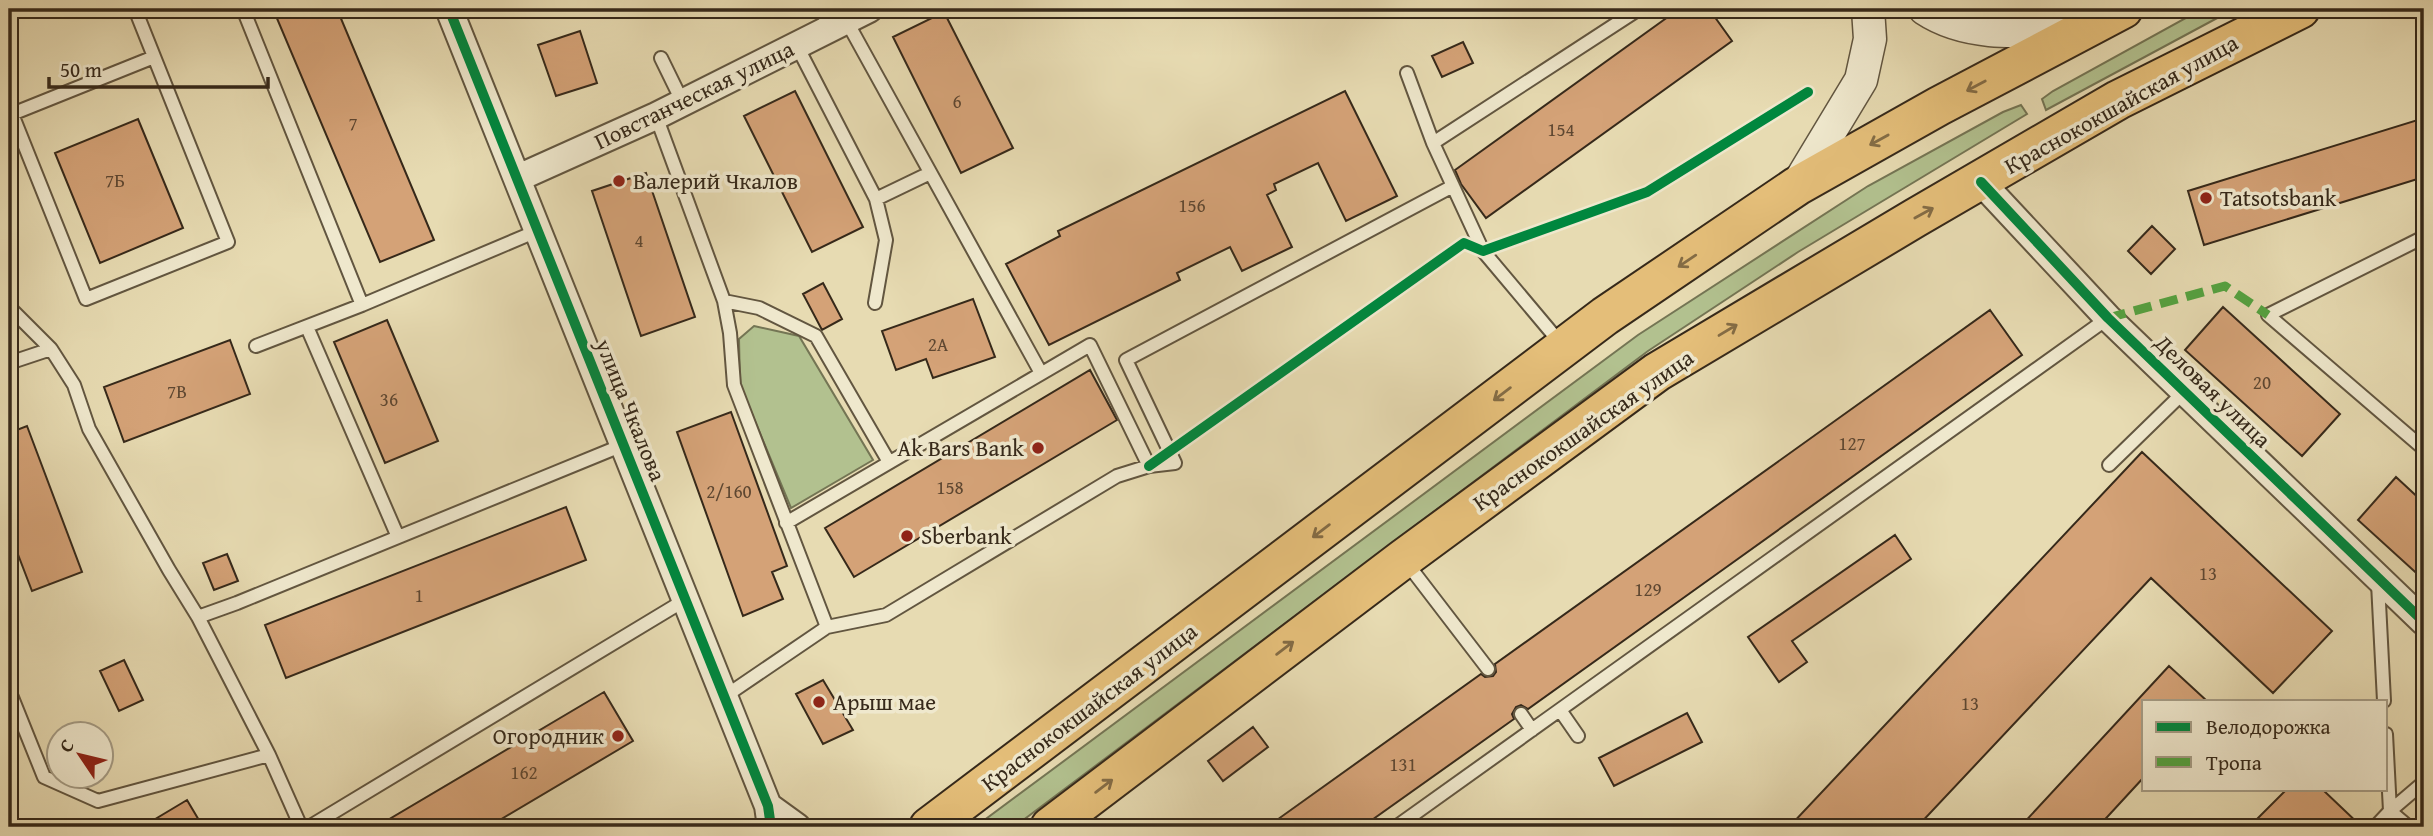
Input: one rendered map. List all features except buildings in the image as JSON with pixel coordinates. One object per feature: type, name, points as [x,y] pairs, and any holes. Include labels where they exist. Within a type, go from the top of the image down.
[{"type":"main road","name":"Краснококшайская улица","points":[[929,827],[1605,316],[1797,186],[2123,9]]},
{"type":"main road","name":"Краснококшайская улица","points":[[1049,827],[1403,559],[1657,372],[2118,100],[2300,9]]},
{"type":"street","name":"улица Чкалова","points":[[449,9],[724,697],[769,817],[797,827]]},
{"type":"street","points":[[1797,186],[1861,80],[1870,39],[1868,9]]},
{"type":"street","points":[[1925,9],[1937,17],[1965,26],[1997,32],[2086,27]]},
{"type":"street","name":"Повстанческая улица","points":[[518,178],[683,103],[797,46],[842,17]]},
{"type":"street","name":"Деловая улица","points":[[1981,182],[2108,317],[2424,622]]},
{"type":"lane","points":[[135,9],[228,242],[86,299],[12,114],[154,57]]},
{"type":"lane","points":[[243,9],[362,305]]},
{"type":"lane","points":[[1433,143],[1639,9]]},
{"type":"lane","points":[[842,17],[1041,373]]},
{"type":"lane","points":[[797,46],[876,199],[886,240],[875,303]]},
{"type":"lane","points":[[661,58],[683,103]]},
{"type":"lane","points":[[1407,73],[1433,143],[1483,251],[1564,347]]},
{"type":"lane","points":[[656,116],[724,301],[730,332],[734,385],[827,627]]},
{"type":"lane","points":[[876,199],[930,173]]},
{"type":"lane","points":[[724,697],[827,627],[886,615],[1117,476],[1149,466],[1175,463],[1126,360],[1453,186]]},
{"type":"lane","points":[[256,346],[362,305],[537,231]]},
{"type":"lane","points":[[2424,237],[2268,315],[2424,449]]},
{"type":"lane","points":[[724,301],[759,308],[816,336],[889,462]]},
{"type":"lane","points":[[9,307],[51,349],[74,385],[89,429],[198,617],[269,755],[301,827]]},
{"type":"lane","points":[[1396,827],[2108,317]]},
{"type":"lane","points":[[307,327],[398,537]]},
{"type":"lane","points":[[786,523],[1090,345],[1149,466]]},
{"type":"lane","points":[[9,363],[51,349]]},
{"type":"lane","points":[[2109,465],[2184,391]]},
{"type":"lane","points":[[198,617],[623,445]]},
{"type":"lane","points":[[1403,559],[1488,669]]},
{"type":"lane","points":[[2378,579],[2384,700]]},
{"type":"lane","points":[[309,827],[685,600]]},
{"type":"lane","points":[[9,690],[44,777],[98,800],[269,755]]},
{"type":"lane","points":[[1560,710],[1578,736]]},
{"type":"lane","points":[[1521,714],[1532,730]]},
{"type":"lane","points":[[2388,772],[2390,811],[2409,827]]},
{"type":"lane","points":[[2375,827],[2424,782]]},
{"type":"green space","points":[[2202,9],[2234,9],[2046,110],[2042,99],[2053,91]]},
{"type":"green space","points":[[2021,105],[2027,114],[1798,252],[1648,351],[1014,827],[975,827],[1638,335],[1868,186],[2003,112]]},
{"type":"green space","points":[[754,326],[799,336],[873,460],[791,508],[740,385],[739,339]]},
{"type":"marked path","points":[[2108,318],[2225,286],[2268,315]]},
{"type":"cycle path","points":[[449,9],[768,806],[771,827]]},
{"type":"cycle path","points":[[1149,466],[1464,243],[1483,251],[1647,192],[1808,92]]},
{"type":"cycle path","points":[[1981,182],[2108,318],[2424,622]]},
{"type":"place","name":"Валерий Чкалов","points":[[619,181]]},
{"type":"place","name":"Tatsotsbank","points":[[2206,198]]},
{"type":"place","name":"Ak Bars Bank","points":[[1038,448]]},
{"type":"place","name":"Sberbank","points":[[907,536]]},
{"type":"place","name":"Арыш мае","points":[[819,702]]},
{"type":"place","name":"Огородник","points":[[618,736]]}]
